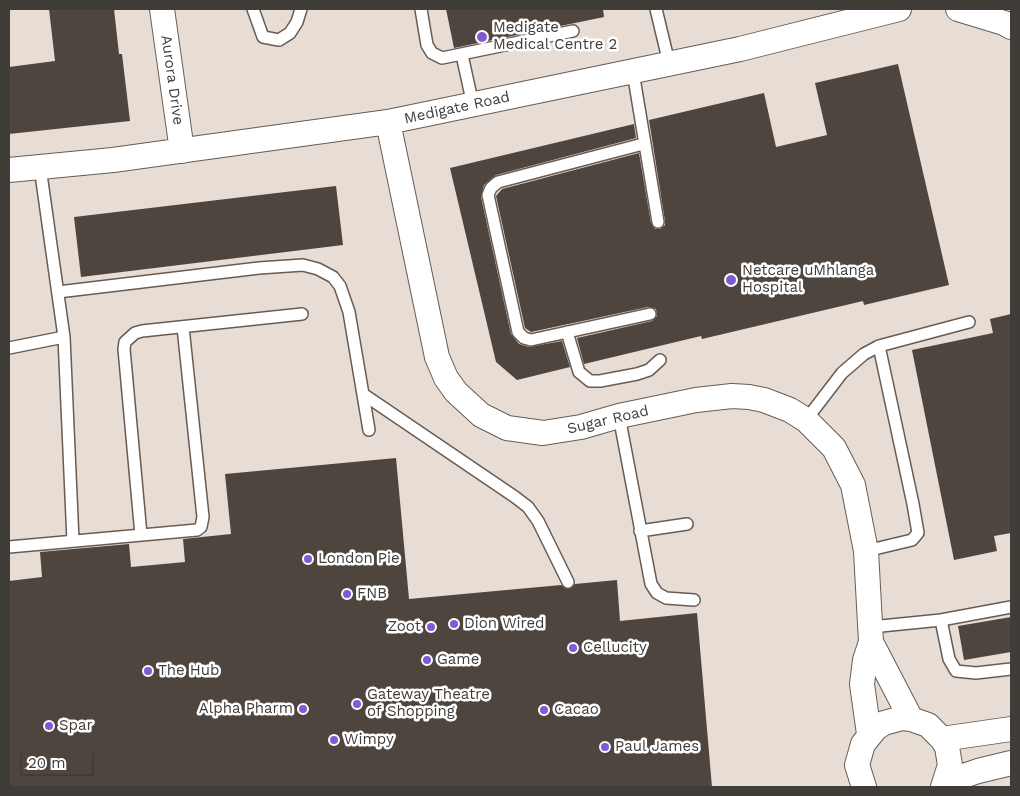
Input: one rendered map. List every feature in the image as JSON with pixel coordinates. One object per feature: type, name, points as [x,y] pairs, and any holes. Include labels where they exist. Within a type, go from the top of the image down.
[{"type":"street","name":"Aurora Drive","points":[[162,9],[182,150]]},
{"type":"street","name":"Medigate Road","points":[[9,170],[113,160],[388,122],[740,49],[899,9]]},
{"type":"street","points":[[958,9],[1004,23],[1011,27]]},
{"type":"street","name":"Sugar Road","points":[[388,122],[431,335],[446,378],[456,392],[481,415],[507,428],[528,432],[559,431],[696,400],[732,396],[764,400],[790,410],[806,420],[834,448],[844,464],[853,485],[866,551],[871,634],[862,673],[869,734]]},
{"type":"street","name":"Sugar Road","points":[[871,634],[911,719]]},
{"type":"street","points":[[864,787],[857,765],[863,744],[869,734],[884,723],[893,720],[911,719],[928,725],[942,739],[949,756],[945,785]]},
{"type":"street","points":[[942,739],[1011,730]]},
{"type":"street","points":[[945,785],[978,771],[1011,764]]},
{"type":"lane","points":[[254,9],[263,37],[279,40],[290,32],[297,22],[301,9]]},
{"type":"lane","points":[[421,9],[427,45],[432,53],[442,58],[573,31]]},
{"type":"lane","points":[[656,9],[669,63]]},
{"type":"lane","points":[[462,55],[473,105]]},
{"type":"lane","points":[[632,72],[658,222]]},
{"type":"lane","points":[[643,144],[498,182],[491,188],[488,195],[518,332],[531,340],[650,314]]},
{"type":"lane","points":[[40,167],[64,338],[73,541]]},
{"type":"lane","points":[[58,292],[259,268],[303,265],[318,269],[333,277],[340,286],[349,312],[368,430]]},
{"type":"lane","points":[[141,535],[124,349],[125,342],[135,333],[302,314]]},
{"type":"lane","points":[[806,420],[852,362],[879,346],[970,322]]},
{"type":"lane","points":[[9,547],[197,530],[203,522],[183,328]]},
{"type":"lane","points":[[567,332],[579,372],[590,380],[600,381],[637,374],[649,370],[660,360]]},
{"type":"lane","points":[[9,348],[64,338]]},
{"type":"lane","points":[[866,551],[912,540],[918,533],[914,504],[879,346]]},
{"type":"lane","points":[[363,394],[516,497],[528,508],[538,521],[568,582]]},
{"type":"lane","points":[[619,416],[640,532],[653,589],[666,598],[694,600]]},
{"type":"lane","points":[[640,532],[687,524]]},
{"type":"lane","points":[[871,634],[1011,607]]},
{"type":"lane","points":[[941,620],[949,659],[956,671],[976,673],[1011,669]]},
{"type":"building","points":[[49,9],[114,9],[119,54],[122,54],[130,121],[9,134],[9,67],[55,61]]},
{"type":"building","name":"Medigate Medical Centre 2","points":[[446,9],[603,9],[604,17],[454,48]]},
{"type":"building","points":[[898,64],[949,285],[864,305],[863,301],[702,339],[701,336],[584,364],[577,338],[652,321],[657,316],[656,309],[648,307],[531,332],[525,328],[496,196],[502,189],[639,153],[651,223],[655,229],[660,229],[665,225],[665,221],[649,120],[764,93],[776,147],[827,135],[815,83]]},
{"type":"building","points":[[634,124],[636,138],[496,175],[484,185],[481,197],[511,334],[519,344],[529,347],[562,341],[570,367],[517,380],[496,362],[450,168]]},
{"type":"building","points":[[336,186],[343,245],[81,277],[74,217]]},
{"type":"building","points":[[1011,314],[1011,533],[994,536],[997,551],[954,560],[912,350],[993,333],[990,319]]},
{"type":"building","name":"Gateway Theatre of Shopping","points":[[396,458],[409,599],[561,585],[568,589],[575,584],[617,580],[620,621],[697,613],[712,787],[9,787],[9,581],[42,577],[40,552],[129,544],[131,567],[185,562],[183,539],[231,534],[225,474]]},
{"type":"building","points":[[1011,617],[1011,652],[964,660],[958,626]]},
{"type":"place","name":"Medigate Medical Centre 2","points":[[482,37]]},
{"type":"place","name":"Netcare uMhlanga Hospital","points":[[731,280]]},
{"type":"place","name":"London Pie","points":[[308,559]]},
{"type":"place","name":"FNB","points":[[347,594]]},
{"type":"place","name":"Dion Wired","points":[[454,624]]},
{"type":"place","name":"Zoot","points":[[431,627]]},
{"type":"place","name":"Cellucity","points":[[573,648]]},
{"type":"place","name":"Game","points":[[427,660]]},
{"type":"place","name":"The Hub","points":[[148,671]]},
{"type":"place","name":"Gateway Theatre of Shopping","points":[[357,704]]},
{"type":"place","name":"Alpha Pharm","points":[[303,709]]},
{"type":"place","name":"Cacao","points":[[544,710]]},
{"type":"place","name":"Spar","points":[[49,726]]},
{"type":"place","name":"Wimpy","points":[[334,740]]},
{"type":"place","name":"Paul James","points":[[605,747]]}]
